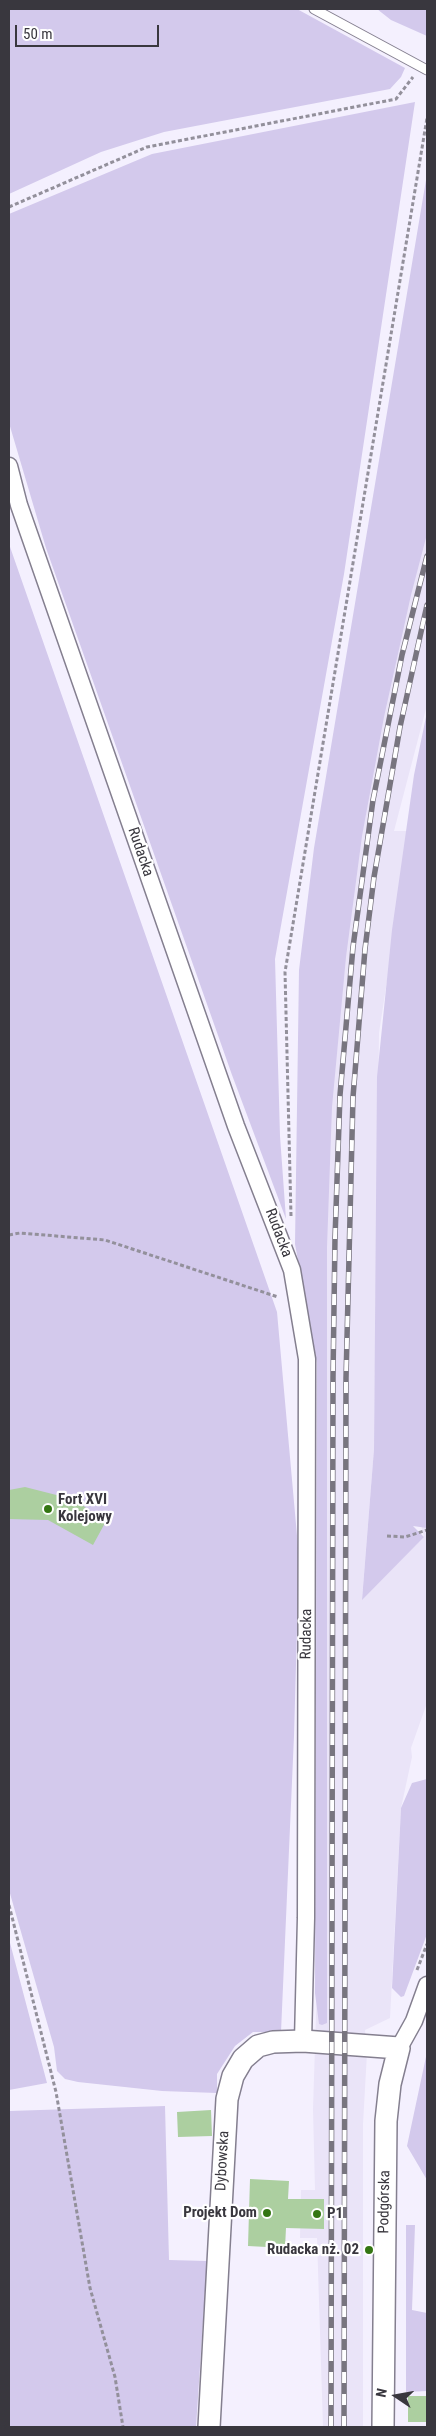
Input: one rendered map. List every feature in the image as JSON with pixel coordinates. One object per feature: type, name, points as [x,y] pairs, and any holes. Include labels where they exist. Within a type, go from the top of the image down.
[{"type":"street","name":"Rudacka","points":[[9,466],[19,505],[233,1116],[292,1270],[307,1368],[306,1918],[303,2041]]},
{"type":"street","name":"Podgórska","points":[[383,2427],[386,2121],[390,2084],[399,2048],[414,2021],[427,1985]]},
{"type":"street","name":"Dybowska","points":[[209,2427],[227,2099],[233,2076],[243,2059],[258,2046],[272,2042],[303,2041],[399,2048]]},
{"type":"lane","points":[[314,9],[424,68]]},
{"type":"path","points":[[9,207],[147,147],[396,99],[424,68]]},
{"type":"path","points":[[291,1220],[286,972],[427,118]]},
{"type":"path","points":[[9,1235],[20,1232],[106,1240],[285,1299]]},
{"type":"path","points":[[387,1536],[405,1536],[427,1530]]},
{"type":"path","points":[[9,1905],[56,2092],[90,2288],[115,2377],[123,2427]]},
{"type":"shaded area","points":[[9,9],[297,9],[405,68],[401,77],[390,89],[164,132],[101,152],[9,194]]},
{"type":"shaded area","points":[[377,9],[427,9],[427,36],[391,20]]},
{"type":"shaded area","points":[[415,102],[344,574],[275,959],[280,1136],[286,1219],[232,1075],[46,548],[9,423],[9,214],[152,154]]},
{"type":"shaded area","points":[[427,174],[427,534],[411,595],[384,717],[362,836],[346,957],[332,1107],[327,1247],[327,2023],[322,2025],[319,2024],[315,1993],[317,1363],[295,1244],[299,970],[314,848]]},
{"type":"shaded area","points":[[427,493],[427,705],[394,831],[410,831],[379,1033],[374,1449],[362,1599],[424,1537],[414,1497],[427,1470],[427,1703],[411,1748],[412,1757],[401,1808],[390,2018],[365,2030],[367,2053],[363,2124],[363,2427],[323,2427],[317,2238],[300,2238],[301,2190],[315,2190],[313,2109],[320,1890],[323,1063],[357,820]]},
{"type":"shaded area","points":[[9,544],[277,1312],[299,1558],[294,1736],[281,2032],[253,2032],[235,2046],[217,2074],[217,2093],[162,2091],[65,2079],[57,2071],[54,2047],[9,1890]]},
{"type":"shaded area","points":[[427,712],[427,1528],[413,1526],[424,1537],[362,1600],[374,1449],[377,1077],[392,930],[414,775]]},
{"type":"shaded area","points":[[427,1779],[427,1934],[404,1996],[401,1997],[392,1988],[401,1808],[412,1783]]},
{"type":"shaded area","points":[[9,1939],[47,2083],[9,2090]]},
{"type":"shaded area","points":[[427,2052],[427,2180],[407,2146]]},
{"type":"shaded area","points":[[165,2106],[169,2260],[207,2261],[196,2427],[9,2427],[9,2111]]},
{"type":"shaded area","points":[[406,2225],[415,2225],[412,2310],[427,2313],[427,2391],[406,2392]]},
{"type":"building","name":"Fort XVI Kolejowy","points":[[25,1487],[76,1500],[105,1523],[93,1545],[48,1520],[9,1519],[9,1490]]},
{"type":"building","points":[[211,2110],[212,2136],[178,2137],[177,2112]]},
{"type":"building","points":[[250,2179],[289,2181],[288,2199],[324,2199],[324,2229],[286,2228],[285,2248],[248,2246]]},
{"type":"building","points":[[408,2396],[427,2396],[427,2422],[408,2422]]},
{"type":"railway","points":[[331,2427],[333,1377],[340,1095],[353,947],[373,800],[402,655],[427,556]]},
{"type":"railway","points":[[344,2427],[346,1378],[353,1097],[365,949],[374,877],[400,727],[427,605]]},
{"type":"place","name":"Fort XVI Kolejowy","points":[[48,1509]]},
{"type":"place","name":"Projekt Dom","points":[[267,2213]]},
{"type":"place","name":"P1","points":[[317,2214]]},
{"type":"place","name":"Rudacka nż. 02","points":[[369,2250]]}]
